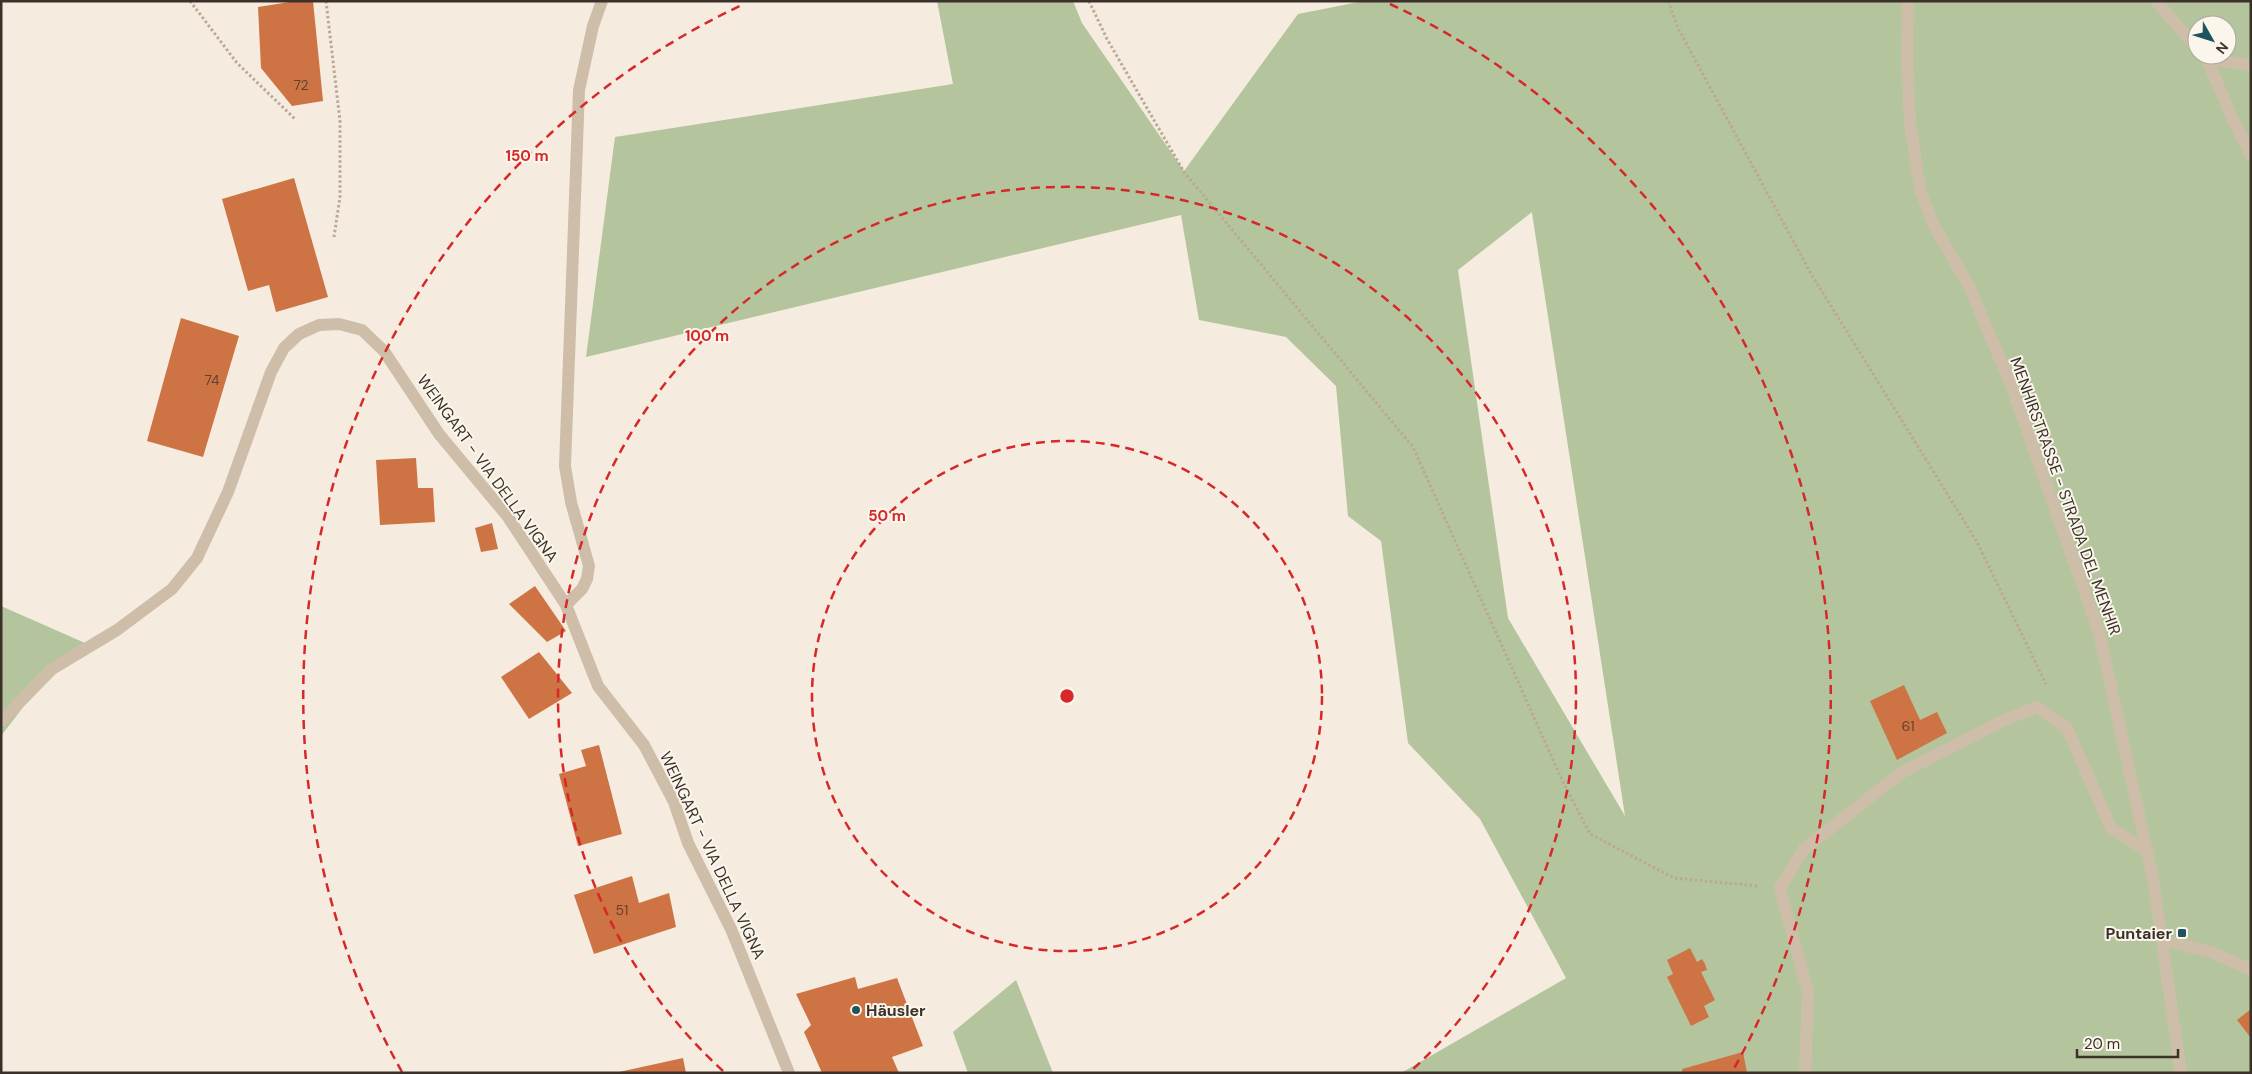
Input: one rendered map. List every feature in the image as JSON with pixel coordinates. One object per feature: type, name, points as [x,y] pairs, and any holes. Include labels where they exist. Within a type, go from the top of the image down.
[{"type":"street","name":"WEINGART - VIA DELLA VIGNA","points":[[566,605],[582,589],[587,579],[589,566],[570,502],[565,466],[576,214],[579,90],[593,26],[602,1]]},
{"type":"street","name":"MENHIRSTRASSE - STRADA DEL MENHIR","points":[[1908,1],[1907,57],[1910,122],[1920,189],[1933,224],[1969,286],[2011,385],[2099,632],[2148,852],[2181,1073]]},
{"type":"street","points":[[2156,1],[2187,37]]},
{"type":"street","points":[[2237,63],[2251,65]]},
{"type":"street","points":[[2209,65],[2233,120],[2251,155]]},
{"type":"street","name":"WEINGART - VIA DELLA VIGNA","points":[[1,721],[52,669],[117,630],[172,589],[197,558],[228,492],[270,372],[284,348],[299,334],[319,325],[339,324],[362,330],[384,351],[439,434],[508,517],[566,605],[598,686],[644,745],[674,802],[688,843],[731,929],[789,1073]]},
{"type":"street","points":[[1806,1073],[1808,993],[1780,888],[1804,849],[1901,772],[2002,721],[2037,707],[2068,728],[2111,828],[2148,852]]},
{"type":"street","points":[[2162,940],[2211,952],[2251,970]]},
{"type":"path","points":[[190,1],[237,63],[295,119]]},
{"type":"path","points":[[326,1],[340,122],[340,197],[334,236]]},
{"type":"path","points":[[1089,1],[1107,39],[1184,172],[1413,447],[1562,780],[1590,834],[1674,878],[1780,888]]},
{"type":"path","points":[[1668,1],[1678,28],[1810,272],[1977,542],[2050,692]]},
{"type":"green space","points":[[937,1],[1073,1],[1082,23],[1184,171],[1298,14],[1364,1],[2251,1],[2251,1073],[1401,1073],[1566,978],[1480,819],[1408,743],[1381,541],[1348,516],[1336,386],[1286,337],[1199,320],[1181,215],[586,357],[615,137],[953,84]],"holes":[[[1532,213],[1625,816],[1508,618],[1458,270]]]},
{"type":"green space","points":[[1,606],[85,643],[24,706],[1,736]]},
{"type":"green space","points":[[1016,980],[1053,1073],[968,1073],[953,1032]]},
{"type":"building","points":[[296,1],[313,1],[323,101],[292,106],[261,68],[258,7]]},
{"type":"building","points":[[294,178],[328,297],[276,312],[269,285],[248,291],[222,199]]},
{"type":"building","points":[[181,318],[239,336],[203,457],[147,441]]},
{"type":"building","points":[[416,458],[418,488],[433,488],[435,522],[380,525],[376,460]]},
{"type":"building","points":[[492,523],[498,549],[481,552],[475,528]]},
{"type":"building","points":[[535,586],[566,631],[547,642],[509,604]]},
{"type":"building","points":[[539,652],[572,693],[529,719],[501,677]]},
{"type":"building","points":[[1904,685],[1920,720],[1937,712],[1947,733],[1897,760],[1870,701]]},
{"type":"building","points":[[599,745],[622,834],[578,846],[559,774],[586,766],[581,750]]},
{"type":"building","points":[[632,876],[639,903],[669,893],[676,927],[594,954],[574,895]]},
{"type":"building","points":[[1690,948],[1697,962],[1702,959],[1705,964],[1707,970],[1701,972],[1715,1000],[1704,1006],[1709,1017],[1691,1026],[1667,977],[1673,974],[1667,960]]},
{"type":"building","name":"Häusler","points":[[855,977],[858,989],[897,978],[923,1046],[892,1057],[899,1073],[822,1073],[804,1032],[811,1025],[796,994]]},
{"type":"building","points":[[2251,1009],[2251,1038],[2237,1020]]},
{"type":"building","points":[[1743,1052],[1747,1073],[1682,1073],[1682,1069]]},
{"type":"building","points":[[683,1058],[686,1073],[619,1072]]},
{"type":"place","name":"Puntaier","points":[[2182,933]]},
{"type":"place","name":"Häusler","points":[[856,1010]]}]
